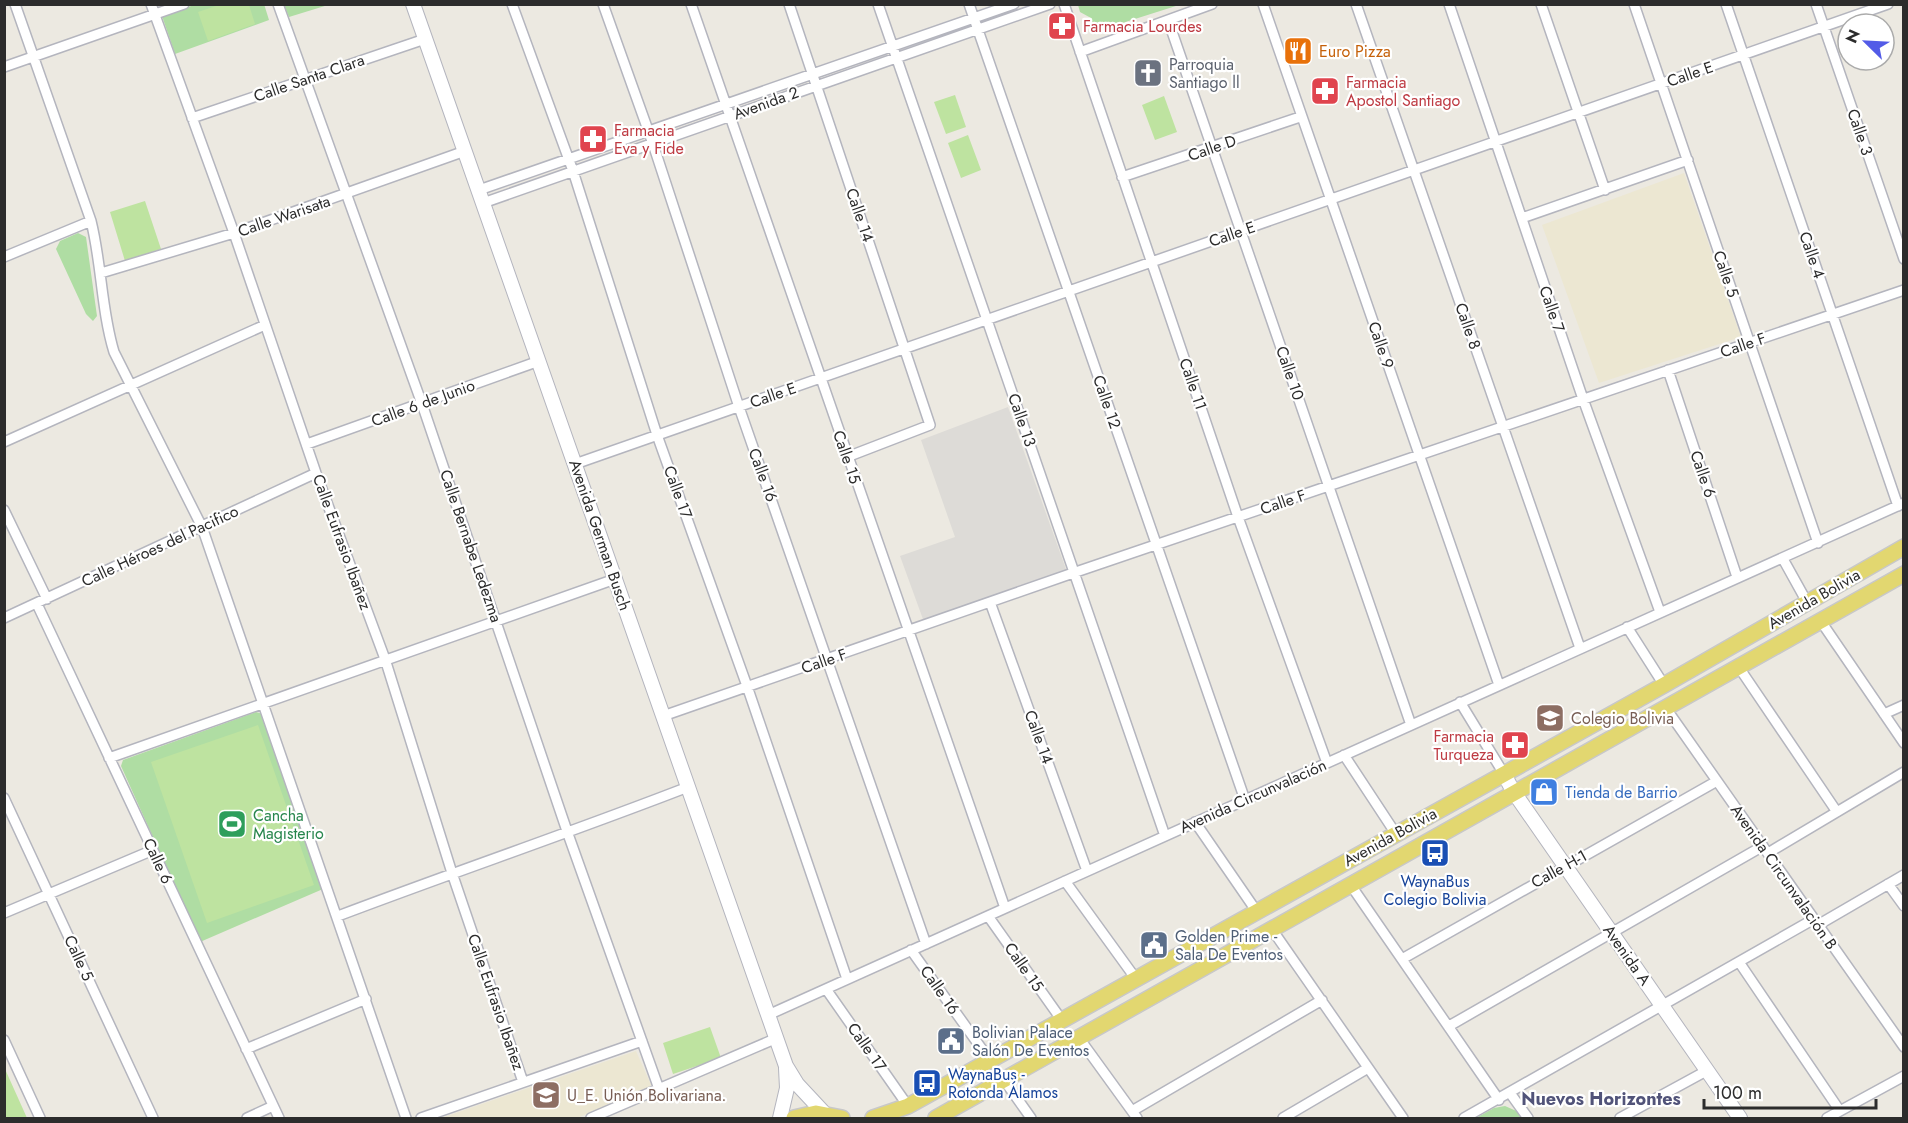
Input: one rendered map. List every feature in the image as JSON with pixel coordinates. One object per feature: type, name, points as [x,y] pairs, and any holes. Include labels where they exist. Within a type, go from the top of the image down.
[{"type":"main road","name":"Avenida German Busch","points":[[413,4],[786,1066],[797,1084],[825,1114]]},
{"type":"main road","name":"Avenida Bolivia","points":[[873,1119],[908,1106],[1664,685],[1904,547]]},
{"type":"main road","name":"Avenida Bolivia","points":[[936,1119],[1513,791],[1904,574]]},
{"type":"main road","name":"Avenida A","points":[[1504,774],[1513,791],[1740,1119]]},
{"type":"main road","name":"Avenida German Busch","points":[[780,1119],[787,1088],[786,1066]]},
{"type":"main road","points":[[794,1119],[807,1114],[825,1114],[842,1119]]},
{"type":"street","points":[[15,4],[91,222],[101,273],[106,327],[114,352],[202,526],[265,702],[406,1119]]},
{"type":"street","name":"Calle Eufrasio Ibañez","points":[[151,4],[234,233],[316,473],[385,659],[452,873],[523,1082]]},
{"type":"street","points":[[4,67],[184,4]]},
{"type":"street","name":"Calle Bernabe Ledezma","points":[[278,4],[422,404],[568,834],[659,1089]]},
{"type":"street","name":"Calle 17","points":[[512,4],[569,159],[657,435],[747,686],[847,979]]},
{"type":"street","name":"Calle 16","points":[[603,4],[653,144],[739,407],[926,944]]},
{"type":"street","name":"Calle 15","points":[[691,4],[1005,908]]},
{"type":"street","name":"Calle 14","points":[[789,4],[930,425],[847,458]]},
{"type":"street","name":"Calle 13","points":[[878,4],[1165,836]]},
{"type":"street","name":"Calle 12","points":[[969,4],[1245,800]]},
{"type":"street","name":"Avenida 2","points":[[481,196],[569,159],[1014,4]]},
{"type":"street","name":"Avenida 2","points":[[481,196],[573,171],[1050,4]]},
{"type":"street","name":"Calle 11","points":[[1064,4],[1238,517],[1327,763]]},
{"type":"street","points":[[1080,52],[1212,4]]},
{"type":"street","name":"Calle 9","points":[[1263,4],[1300,117],[1499,685]]},
{"type":"street","name":"Calle 8","points":[[1356,4],[1580,648]]},
{"type":"street","name":"Calle 7","points":[[1449,4],[1583,399],[1660,612]]},
{"type":"street","points":[[1541,4],[1605,190]]},
{"type":"street","name":"Calle 5","points":[[1634,4],[1818,543]]},
{"type":"street","name":"Calle 4","points":[[1726,4],[1901,505]]},
{"type":"street","name":"Calle 3","points":[[1816,4],[1904,259]]},
{"type":"street","name":"Calle E","points":[[575,464],[1888,4]]},
{"type":"street","name":"Calle 10","points":[[1168,20],[1411,725]]},
{"type":"street","name":"Calle Santa Clara","points":[[192,118],[425,39]]},
{"type":"street","name":"Calle D","points":[[1122,177],[1300,117]]},
{"type":"street","name":"Calle Warisata","points":[[101,273],[234,233],[465,151]]},
{"type":"street","points":[[1522,218],[1688,160]]},
{"type":"street","points":[[4,257],[91,222]]},
{"type":"street","name":"Calle F","points":[[663,716],[1073,573],[1904,290]]},
{"type":"street","points":[[4,442],[265,325]]},
{"type":"street","name":"Calle 6 de Junio","points":[[307,444],[539,361]]},
{"type":"street","name":"Calle 6","points":[[1668,370],[1737,577]]},
{"type":"street","name":"Calle Héroes del Pacifico","points":[[4,618],[316,473]]},
{"type":"street","name":"Avenida Circunvalación","points":[[768,1015],[1901,505]]},
{"type":"street","points":[[4,510],[47,599]]},
{"type":"street","points":[[1783,559],[1808,604]]},
{"type":"street","points":[[109,758],[615,579]]},
{"type":"street","name":"Calle 14","points":[[990,602],[1087,871]]},
{"type":"street","name":"Calle 6","points":[[37,604],[279,1119]]},
{"type":"street","points":[[1820,620],[1904,743]]},
{"type":"street","points":[[1627,627],[1664,685]]},
{"type":"street","points":[[1738,666],[1837,812]]},
{"type":"street","points":[[1460,702],[1504,774]]},
{"type":"street","points":[[1884,714],[1904,705]]},
{"type":"street","name":"Avenida Circunvalación B","points":[[1665,707],[1904,1047]]},
{"type":"street","points":[[1344,755],[1396,834]]},
{"type":"street","points":[[1449,1026],[1612,933],[1837,812],[1904,772]]},
{"type":"street","name":"Calle H-1","points":[[1401,959],[1717,781]]},
{"type":"street","points":[[338,916],[452,873],[568,834],[688,787]]},
{"type":"street","name":"Calle 5","points":[[4,798],[153,1119]]},
{"type":"street","points":[[1196,822],[1257,912]]},
{"type":"street","points":[[4,913],[153,850]]},
{"type":"street","points":[[1464,1119],[1739,962],[1904,874]]},
{"type":"street","points":[[1065,881],[1136,979]]},
{"type":"street","points":[[1350,884],[1499,1100]]},
{"type":"street","points":[[1888,884],[1904,906]]},
{"type":"street","name":"Calle 15","points":[[988,916],[1061,1019]]},
{"type":"street","points":[[1271,928],[1402,1119]]},
{"type":"street","name":"Calle 16","points":[[911,950],[989,1059]]},
{"type":"street","points":[[1739,962],[1840,1111]]},
{"type":"street","name":"Calle 17","points":[[826,989],[908,1106]]},
{"type":"street","points":[[246,1049],[366,999]]},
{"type":"street","points":[[1079,1038],[1135,1115],[1322,1000]]},
{"type":"street","points":[[591,1119],[608,1115],[659,1089],[777,1038]]},
{"type":"street","points":[[4,1040],[40,1119]]},
{"type":"street","points":[[421,1119],[642,1041]]},
{"type":"street","points":[[1282,1119],[1368,1068]]},
{"type":"street","points":[[1620,1119],[1708,1070]]},
{"type":"street","points":[[1827,1119],[1904,1076]]},
{"type":"street","points":[[1004,1080],[1031,1119]]},
{"type":"street","points":[[1510,1093],[1528,1119]]},
{"type":"street","points":[[247,1119],[273,1106]]},
{"type":"shaded area","points":[[1684,173],[1741,337],[1599,383],[1542,225]]},
{"type":"shaded area","points":[[1008,407],[1067,572],[924,622],[900,556],[955,537],[921,440]]},
{"type":"shaded area","points":[[636,1051],[652,1087],[577,1118],[441,1118]]},
{"type":"green space","points":[[264,4],[269,20],[175,54],[162,16],[194,5]]},
{"type":"green space","points":[[284,4],[328,5],[289,17]]},
{"type":"green space","points":[[1078,4],[1179,5],[1094,32],[1091,18],[1080,12]]},
{"type":"green space","points":[[219,5],[249,5],[255,24],[208,41],[198,12]]},
{"type":"green space","points":[[955,95],[966,127],[946,134],[934,102]]},
{"type":"green space","points":[[1164,96],[1177,132],[1155,140],[1142,105]]},
{"type":"green space","points":[[968,135],[981,170],[961,178],[948,143]]},
{"type":"green space","points":[[145,201],[161,249],[125,261],[110,212]]},
{"type":"green space","points":[[78,233],[86,237],[97,316],[93,321],[86,314],[56,249],[60,241]]},
{"type":"green space","name":"Cancha Magisterio","points":[[256,712],[263,714],[323,889],[200,942],[121,766],[123,760]]},
{"type":"green space","name":"Cancha Magisterio","points":[[258,725],[314,885],[207,923],[151,762]]},
{"type":"green space","points":[[710,1027],[721,1058],[673,1074],[663,1043]]},
{"type":"green space","points":[[5,1069],[27,1118],[5,1118]]},
{"type":"green space","points":[[1505,1106],[1521,1113],[1525,1118],[1476,1118],[1494,1108]]},
{"type":"place","name":"Farmacia Lourdes","points":[[1062,26]]},
{"type":"place","name":"Euro Pizza","points":[[1298,51]]},
{"type":"place","name":"Parroquia Santiago ll","points":[[1148,73]]},
{"type":"place","name":"Farmacia Apostol Santiago","points":[[1325,91]]},
{"type":"place","name":"Farmacia Eva y Fide","points":[[593,139]]},
{"type":"place","name":"Colegio Bolivia","points":[[1550,718]]},
{"type":"place","name":"Farmacia Turqueza","points":[[1515,745]]},
{"type":"place","name":"Tienda de Barrio","points":[[1544,792]]},
{"type":"place","name":"Cancha Magisterio","points":[[232,824]]},
{"type":"place","name":"WaynaBus Colegio Bolivia","points":[[1435,853]]},
{"type":"place","name":"Golden Prime - Sala De Eventos","points":[[1154,945]]},
{"type":"place","name":"Bolivian Palace Salón De Eventos","points":[[951,1041]]},
{"type":"place","name":"WaynaBus - Rotonda Álamos","points":[[927,1083]]},
{"type":"place","name":"U_E. Unión Bolivariana.","points":[[546,1095]]},
{"type":"district","name":"Nuevos Horizontes","points":[[1601,1099]]}]
